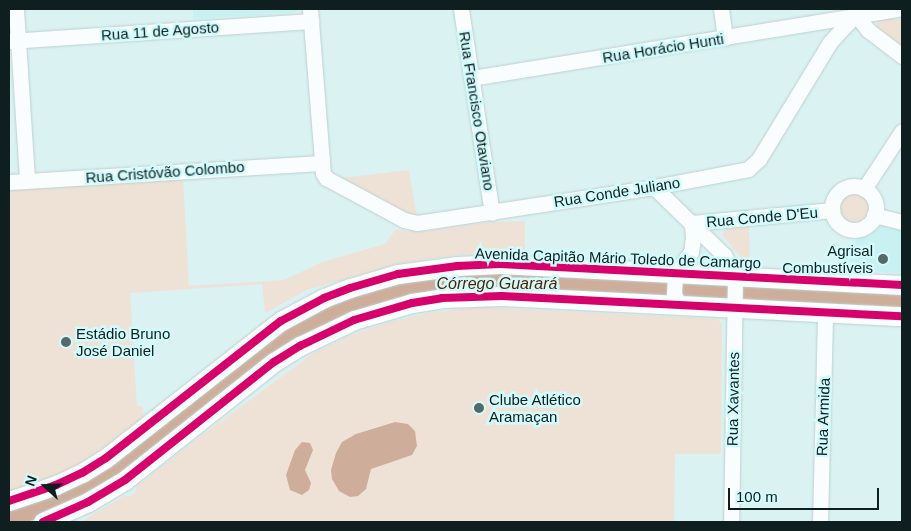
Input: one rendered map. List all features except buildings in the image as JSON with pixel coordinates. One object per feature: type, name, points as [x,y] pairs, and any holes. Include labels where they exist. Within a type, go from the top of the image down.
[{"type":"main road","name":"Avenida Capitão Mário Toledo de Camargo","points":[[9,501],[56,486],[82,473],[138,433],[262,333],[324,298],[369,281],[427,269],[500,264],[676,287],[735,292],[902,285]]},
{"type":"main road","name":"Avenida Capitão Mário Toledo de Camargo","points":[[43,522],[88,502],[125,480],[281,358],[327,332],[362,317],[412,303],[472,296],[676,287],[735,292],[825,312],[902,316]]},
{"type":"street","points":[[16,9],[13,41],[27,180]]},
{"type":"street","name":"Rua Francisco Otaviano","points":[[461,9],[492,212]]},
{"type":"street","points":[[721,9],[725,38]]},
{"type":"street","name":"Rua Horácio Hunti","points":[[472,78],[897,9]]},
{"type":"street","points":[[311,15],[321,163]]},
{"type":"street","name":"Rua 11 de Agosto","points":[[13,41],[311,15]]},
{"type":"street","points":[[855,16],[868,30],[902,56]]},
{"type":"street","name":"Rua Conde Juliano","points":[[321,163],[326,178],[407,221],[422,223],[739,172],[754,165],[830,42],[855,16]]},
{"type":"street","points":[[864,189],[902,131]]},
{"type":"street","name":"Rua Cristóvão Colombo","points":[[9,182],[321,163]]},
{"type":"street","points":[[854,186],[864,189],[873,197],[874,215],[868,224],[852,230],[837,221],[832,210],[834,200],[840,192],[854,186]]},
{"type":"street","points":[[654,187],[724,255],[735,292]]},
{"type":"street","name":"Rua Conde D'Eu","points":[[692,223],[832,210]]},
{"type":"street","points":[[874,215],[902,222]]},
{"type":"street","points":[[676,287],[691,252],[694,238],[692,223]]},
{"type":"street","points":[[691,252],[705,250],[724,255]]},
{"type":"street","name":"Rua Xavantes","points":[[731,522],[735,292]]},
{"type":"street","name":"Rua Armida","points":[[820,522],[825,312]]},
{"type":"shaded area","points":[[193,9],[299,9],[295,13],[193,19]]},
{"type":"shaded area","points":[[894,16],[894,20],[902,18],[902,50],[876,27],[879,19]]},
{"type":"shaded area","points":[[409,170],[417,218],[342,178]]},
{"type":"shaded area","name":"Estádio Bruno José Daniel","points":[[183,178],[189,286],[284,280],[322,262],[385,244],[395,230],[418,232],[491,222],[525,221],[525,254],[457,255],[397,264],[307,290],[265,313],[262,284],[130,293],[137,406],[143,407],[144,421],[78,466],[9,493],[9,188]]},
{"type":"shaded area","points":[[854,194],[864,198],[868,208],[864,218],[854,222],[844,218],[840,208],[844,198]]},
{"type":"shaded area","points":[[749,224],[750,268],[722,235],[727,226]]},
{"type":"shaded area","points":[[881,224],[902,230],[902,273],[831,270],[859,237],[868,235]]},
{"type":"shaded area","name":"Clube Atlético Aramaçan","points":[[478,307],[718,319],[722,324],[721,454],[675,454],[674,522],[80,522],[126,495],[130,496],[135,493],[137,486],[195,440],[312,354],[351,335],[386,323],[428,313]]},
{"type":"shaded area","points":[[395,422],[408,424],[415,431],[417,446],[412,455],[371,469],[366,489],[358,496],[350,497],[339,491],[332,479],[331,470],[336,453],[342,442],[356,434]]},
{"type":"shaded area","points":[[302,442],[310,443],[313,450],[305,470],[311,483],[309,490],[302,495],[290,490],[286,475],[295,450]]},
{"type":"waterway","name":"Córrego Guarará","points":[[9,517],[63,500],[99,481],[136,455],[260,355],[318,319],[354,303],[395,290],[442,282],[508,281],[902,299]]},
{"type":"cycle path","points":[[9,501],[56,485],[82,473],[106,458],[281,321],[324,298],[398,274],[457,266],[500,264],[902,285]]},
{"type":"cycle path","points":[[43,522],[88,502],[125,480],[274,362],[300,346],[354,320],[412,303],[442,298],[502,296],[902,316]]},
{"type":"place","name":"Agrisal Combustíveis","points":[[883,259]]},
{"type":"place","name":"Estádio Bruno José Daniel","points":[[66,342]]},
{"type":"place","name":"Clube Atlético Aramaçan","points":[[479,408]]}]
